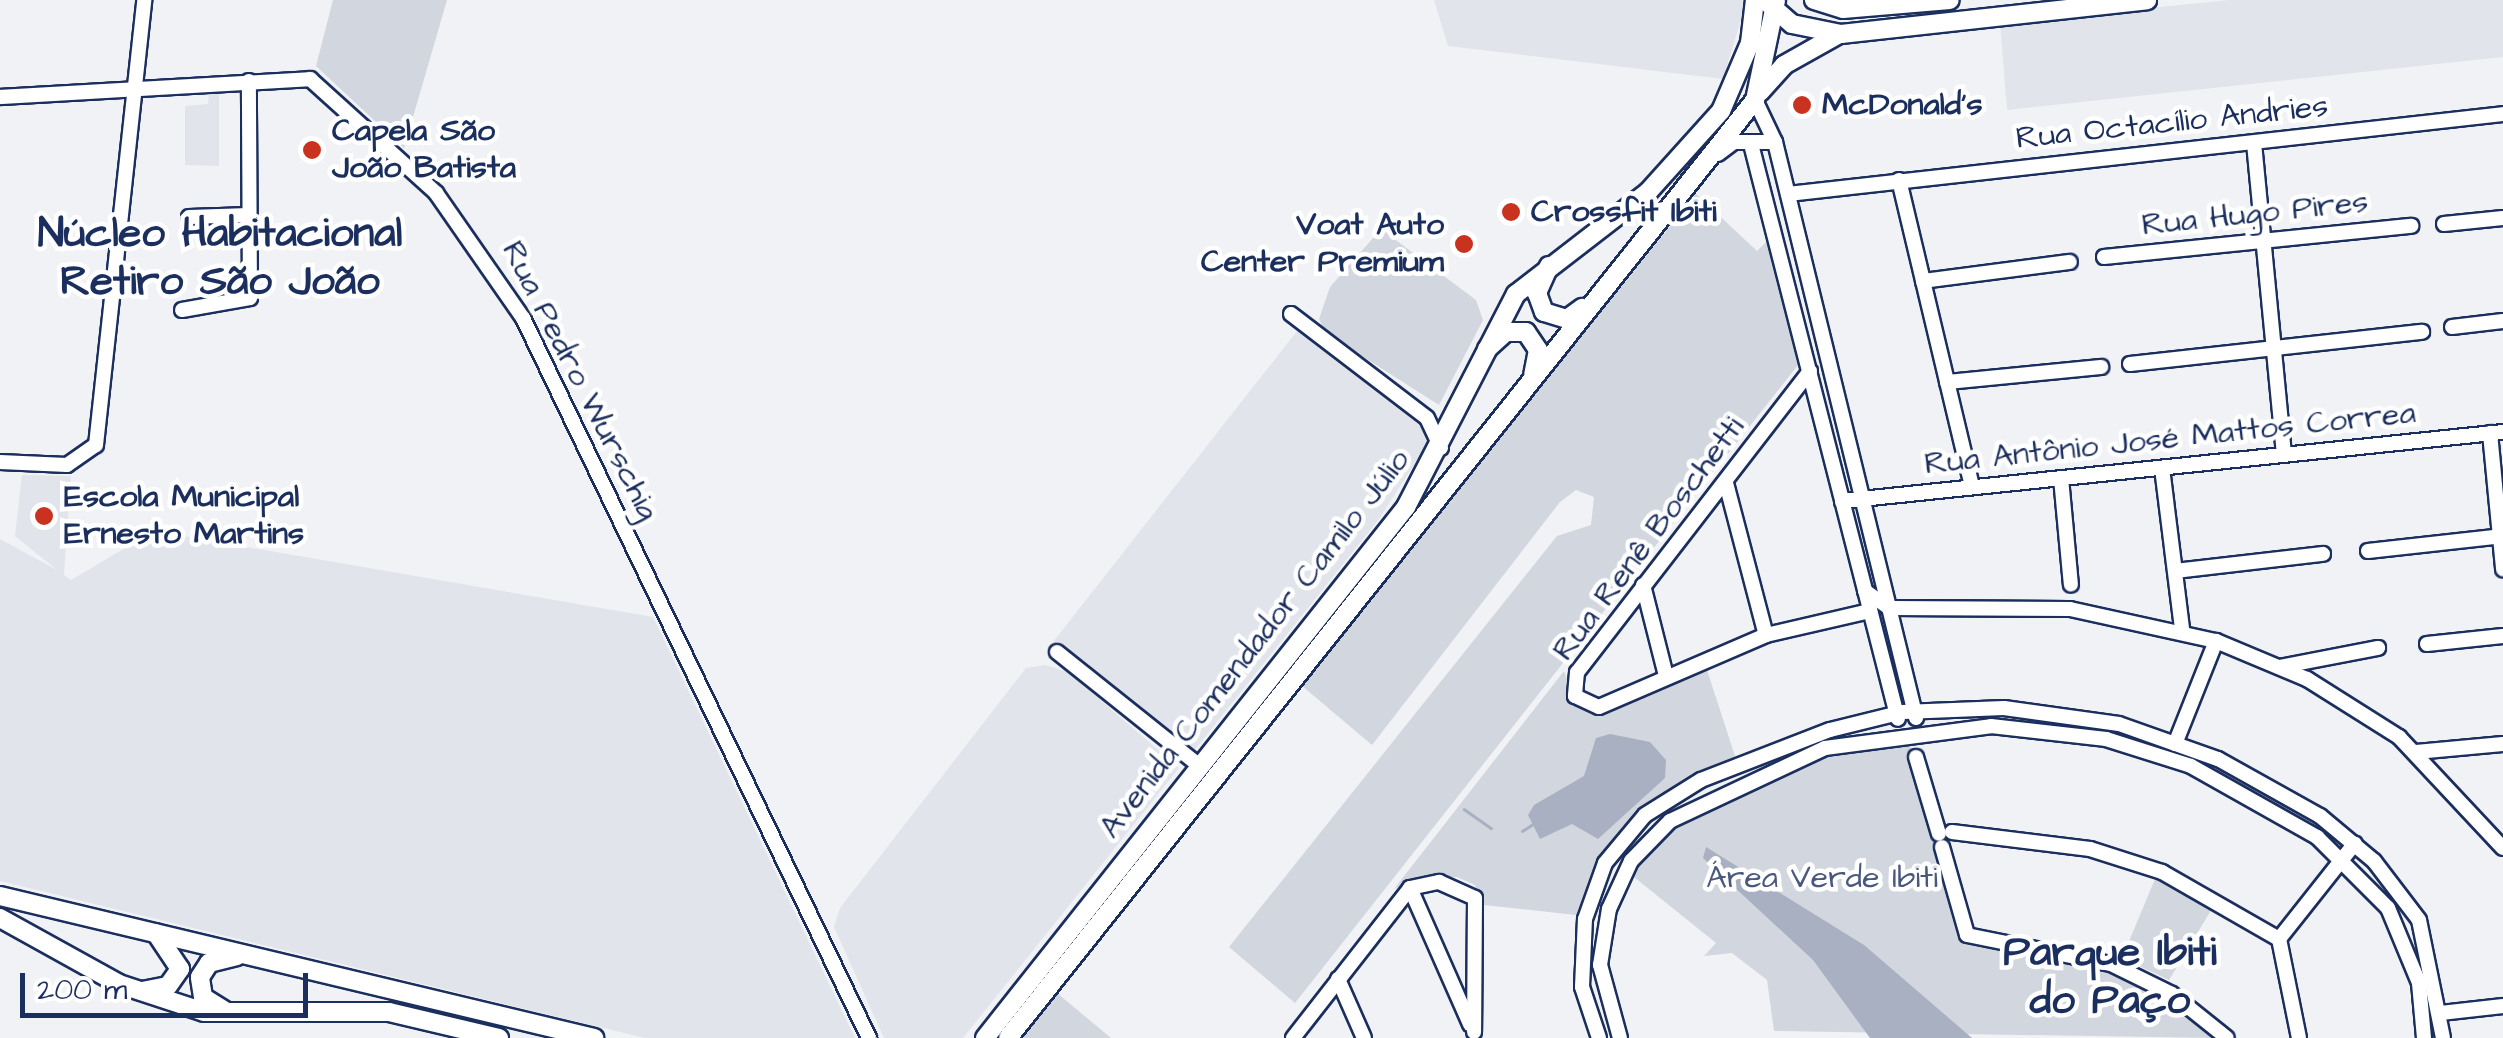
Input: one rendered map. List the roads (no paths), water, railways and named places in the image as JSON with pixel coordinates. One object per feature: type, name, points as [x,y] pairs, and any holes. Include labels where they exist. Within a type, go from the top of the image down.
[{"type":"main road","name":"Avenida Comendador Camilo Júlio","points":[[985,1038],[1201,767],[1441,449],[1477,358],[1516,294],[1551,261],[1648,192],[1721,111],[1750,43],[1755,0]]},
{"type":"main road","points":[[1814,0],[1843,9],[1950,0]]},
{"type":"main road","points":[[1756,98],[1784,65],[1840,34],[2147,0]]},
{"type":"main road","name":"Avenida Comendador Camilo Júlio","points":[[1008,1038],[1756,98],[1773,4]]},
{"type":"main road","points":[[1773,4],[1840,34]]},
{"type":"main road","points":[[1551,261],[1537,293],[1556,318],[1576,314],[1616,272]]},
{"type":"main road","points":[[1477,358],[1506,332],[1526,332],[1538,350],[1532,380]]},
{"type":"main road","points":[[0,896],[594,1038]]},
{"type":"main road","points":[[0,918],[136,992],[231,1014],[389,1012],[499,1038]]},
{"type":"main road","points":[[136,992],[168,986],[180,969],[156,932]]},
{"type":"main road","points":[[231,1014],[206,1000],[200,977],[215,960],[247,955]]},
{"type":"street","points":[[0,462],[67,465],[84,457],[96,445],[118,300],[144,0]]},
{"type":"street","points":[[182,310],[250,298],[249,81]]},
{"type":"street","name":"Rua Pedro Wurschig","points":[[0,97],[249,81],[319,82],[436,194],[500,277],[869,1038]]},
{"type":"street","points":[[1756,98],[1775,142],[1918,729]]},
{"type":"street","name":"Rua Octacílio Andries","points":[[1788,194],[2503,114]]},
{"type":"street","name":"Avenida Comendador Camilo Júlio","points":[[1694,178],[1734,142],[1752,148]]},
{"type":"street","points":[[1775,142],[1752,148],[1901,731]]},
{"type":"street","points":[[2254,143],[2284,454]]},
{"type":"street","points":[[1899,180],[1972,486]]},
{"type":"street","points":[[189,217],[250,216]]},
{"type":"street","points":[[2444,224],[2503,218]]},
{"type":"street","name":"Rua Hugo Pires","points":[[2104,257],[2412,226]]},
{"type":"street","points":[[1923,280],[2070,262]]},
{"type":"street","points":[[1795,313],[1817,313]]},
{"type":"street","points":[[1291,314],[1427,418],[1441,449]]},
{"type":"street","points":[[2452,327],[2503,321]]},
{"type":"street","points":[[1799,329],[1821,329]]},
{"type":"street","points":[[2130,364],[2422,332]]},
{"type":"street","points":[[1947,382],[2100,366]]},
{"type":"street","name":"Rua Renê Boschetti","points":[[1810,371],[1577,672],[1575,696],[1599,707],[1766,634],[1870,611]]},
{"type":"street","name":"Rua Renê Boschetti","points":[[1785,404],[1818,406]]},
{"type":"street","points":[[1427,418],[1457,411]]},
{"type":"street","points":[[2496,432],[2503,569]]},
{"type":"street","name":"Rua Antônio José Mattos Correa","points":[[1842,501],[2496,432]]},
{"type":"street","points":[[2162,468],[2182,629]]},
{"type":"street","points":[[2061,478],[2071,584]]},
{"type":"street","points":[[1726,482],[1766,634]]},
{"type":"street","points":[[1714,498],[1734,513]]},
{"type":"street","points":[[2368,551],[2501,536]]},
{"type":"street","points":[[2175,571],[2323,554]]},
{"type":"street","points":[[1643,585],[1666,676]]},
{"type":"street","points":[[1866,591],[1889,608],[2053,608],[2182,629],[2216,640],[2315,684],[2416,752],[2442,775],[2503,846]]},
{"type":"street","points":[[1632,600],[1648,608]]},
{"type":"street","points":[[1875,628],[1898,695],[1910,693]]},
{"type":"street","points":[[2427,644],[2503,636]]},
{"type":"street","points":[[2176,744],[2216,640]]},
{"type":"street","points":[[2280,667],[2330,654],[2378,648]]},
{"type":"street","points":[[1057,652],[1201,767]]},
{"type":"street","points":[[2315,684],[2314,667],[2330,654]]},
{"type":"street","points":[[1620,1038],[1600,965],[1609,909],[1632,861],[1688,808],[1897,714],[2004,708],[2119,724],[2176,744],[2320,816],[2336,828],[2355,843],[2419,920],[2441,1012],[2443,1038]]},
{"type":"street","points":[[1940,711],[1942,728]]},
{"type":"street","points":[[1599,1038],[1580,961],[1592,892],[1622,838],[1701,780],[1873,727],[2106,739],[2191,766],[2309,832],[2344,860],[2400,932],[2424,1038]]},
{"type":"street","points":[[2416,752],[2503,744]]},
{"type":"street","points":[[2442,775],[2442,759],[2461,749]]},
{"type":"street","points":[[1916,756],[1949,839],[1965,930],[2111,964],[2172,994],[2228,1038]]},
{"type":"street","points":[[2309,832],[2320,816]]},
{"type":"street","points":[[2325,843],[2336,828]]},
{"type":"street","points":[[1949,839],[2090,849],[2162,872],[2279,940],[2299,1038]]},
{"type":"street","points":[[2279,940],[2355,843]]},
{"type":"street","points":[[1293,1038],[1410,888],[1439,882],[1472,893],[1475,1035]]},
{"type":"street","points":[[1410,888],[1475,1035]]},
{"type":"street","points":[[1443,963],[1471,960]]},
{"type":"street","points":[[1338,979],[1364,1038]]},
{"type":"street","points":[[2441,1012],[2503,1006]]},
{"type":"water","points":[[1610,734],[1650,742],[1666,760],[1665,778],[1598,839],[1572,824],[1540,839],[1528,815],[1534,805],[1584,776],[1596,738]]},
{"type":"water","points":[[1706,847],[1864,945],[1972,1038],[1870,1038],[1813,960],[1703,858]]},
{"type":"waterway","points":[[1464,809],[1491,828]]},
{"type":"waterway","points":[[1522,831],[1533,824]]},
{"type":"place","name":"McDonald's","points":[[1802,105]]},
{"type":"place","name":"Capela São João Batista","points":[[312,150]]},
{"type":"place","name":"Crossfit Ibiti","points":[[1511,212]]},
{"type":"place","name":"Voat Auto Center Premium","points":[[1464,244]]},
{"type":"place","name":"Escola Municipal Ernesto Martins","points":[[44,516]]},
{"type":"district","name":"Núcleo Habitacional Retiro São João","points":[[220,258]]},
{"type":"district","name":"Parque Ibiti do Paço","points":[[2110,977]]},
{"type":"park label","name":"Área Verde Ibiti","points":[[1822,878]]}]
